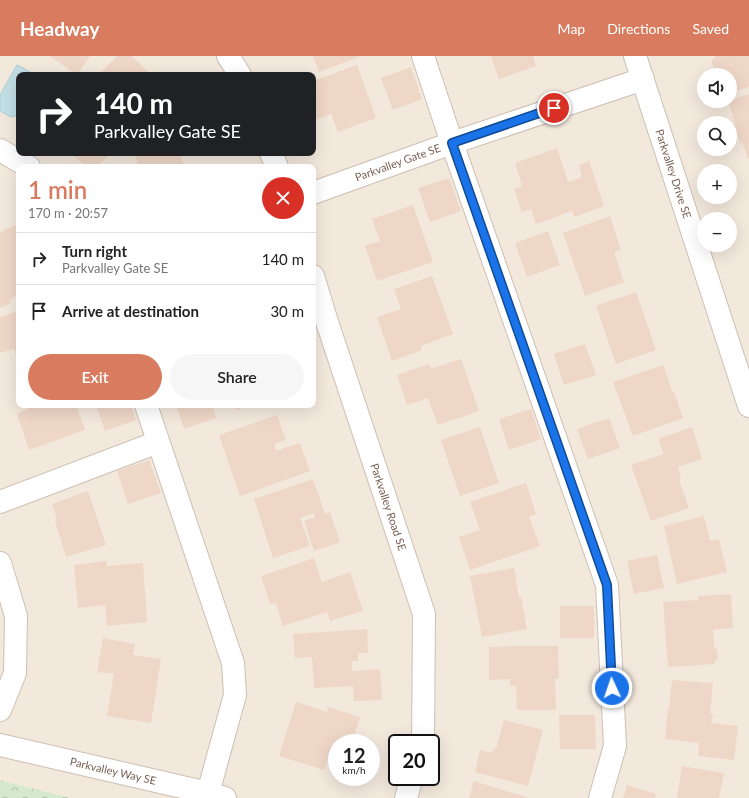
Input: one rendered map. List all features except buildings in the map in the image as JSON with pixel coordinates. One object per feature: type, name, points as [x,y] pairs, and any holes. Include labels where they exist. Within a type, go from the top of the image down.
[{"type":"street","points":[[228,56],[238,72]]},
{"type":"street","points":[[423,56],[607,585],[615,746],[600,798]]},
{"type":"street","name":"Parkvalley Drive SE","points":[[635,56],[749,406]]},
{"type":"street","name":"Parkvalley Gate SE","points":[[316,192],[452,143],[643,79]]},
{"type":"street","points":[[0,150],[24,164]]},
{"type":"street","name":"Parkvalley Road SE","points":[[316,286],[424,614],[423,734]]},
{"type":"street","points":[[147,408],[233,663],[235,695],[217,796]]},
{"type":"street","points":[[0,502],[158,442]]},
{"type":"street","points":[[0,563],[16,616],[15,673],[0,710]]},
{"type":"street","name":"Parkvalley Way SE","points":[[0,745],[217,796]]},
{"type":"street","points":[[406,798],[409,786]]},
{"type":"shaded area","points":[[0,56],[749,56],[749,798],[71,798],[0,780]]},
{"type":"green space","points":[[0,780],[71,798],[0,798]]},
{"type":"water","points":[[17,65],[30,72],[16,72],[16,116],[11,117],[0,111],[0,95]]},
{"type":"route","points":[[554,108],[452,143],[607,585],[612,688]]}]
